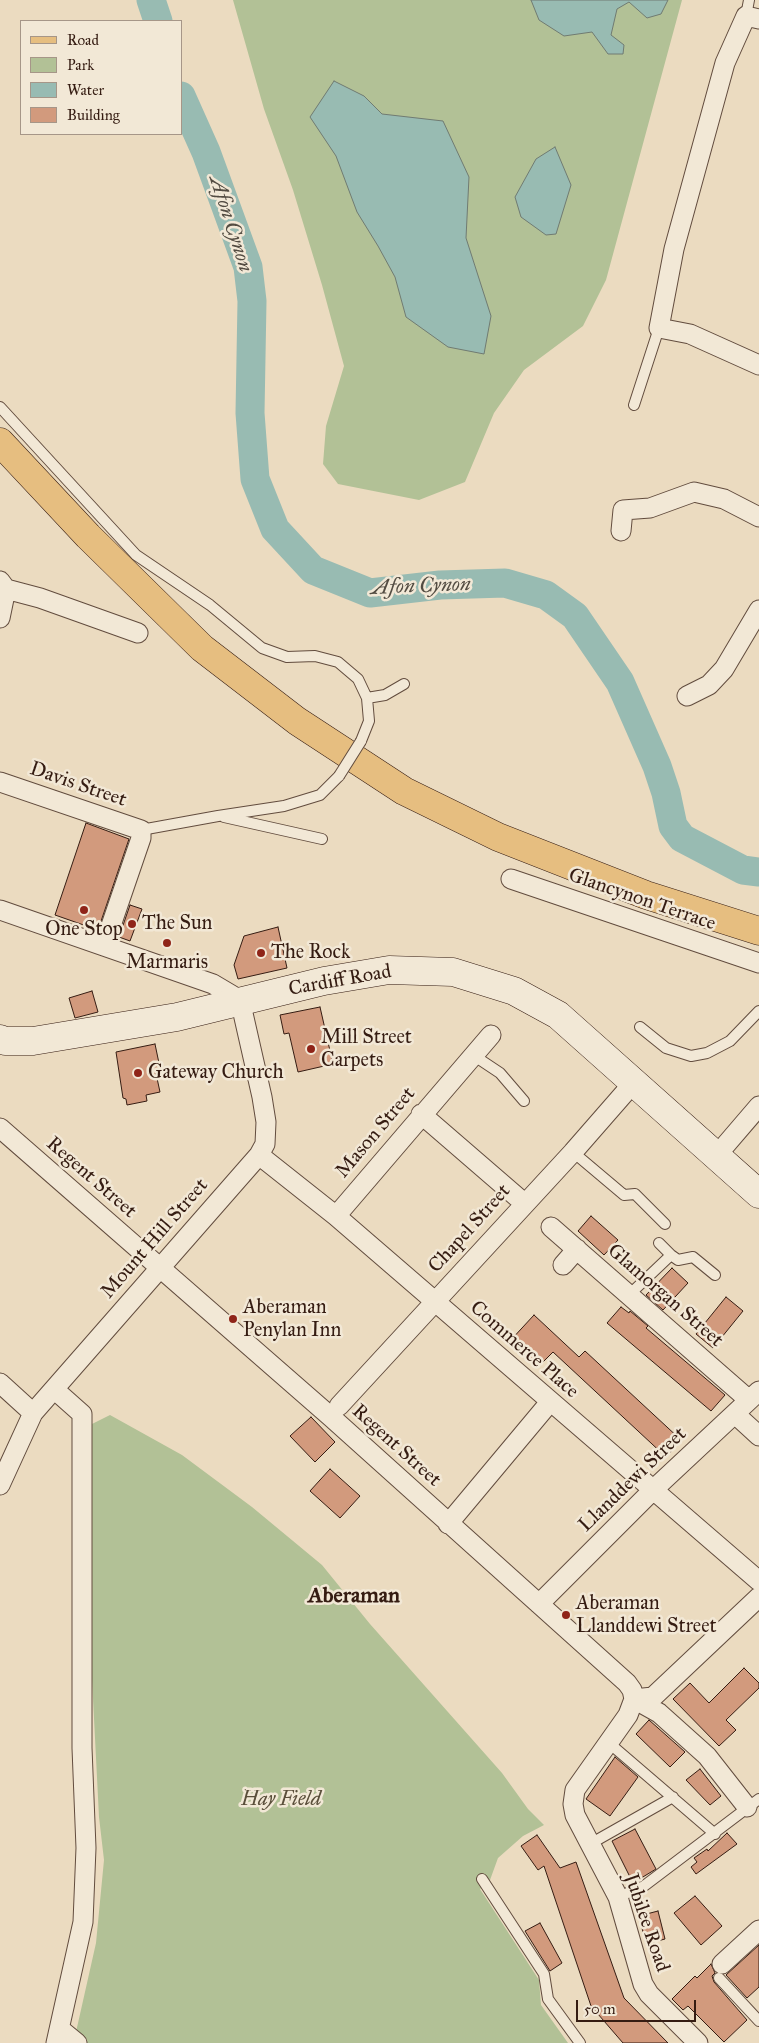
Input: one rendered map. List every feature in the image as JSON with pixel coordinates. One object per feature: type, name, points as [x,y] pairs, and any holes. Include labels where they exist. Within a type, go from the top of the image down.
[{"type":"main road","points":[[0,442],[88,536],[202,648],[297,721],[404,791],[498,837],[646,895],[759,931]]},
{"type":"main road","name":"Cardiff Road","points":[[0,1039],[5,1041],[33,1041],[178,1017],[240,1000],[330,980],[389,970],[453,972],[514,991],[558,1015],[635,1081],[759,1194]]},
{"type":"street","points":[[751,12],[724,63],[674,249],[659,328],[690,334],[759,364]]},
{"type":"street","points":[[621,531],[623,510],[650,508],[694,492],[724,499],[759,517]]},
{"type":"street","points":[[0,618],[3,585],[138,633]]},
{"type":"street","points":[[687,696],[709,686],[724,669],[759,610]]},
{"type":"street","name":"Davis Street","points":[[0,782],[141,830]]},
{"type":"street","points":[[104,946],[141,838],[141,830]]},
{"type":"street","name":"Glancynon Terrace","points":[[511,879],[759,963]]},
{"type":"street","points":[[0,910],[213,984],[240,1000]]},
{"type":"street","name":"Mount Hill Street","points":[[0,1485],[33,1413],[259,1155],[265,1144],[266,1122],[262,1097],[240,1000]]},
{"type":"street","name":"Mason Street","points":[[336,1216],[421,1114],[491,1035]]},
{"type":"street","name":"Chapel Street","points":[[339,1406],[573,1152],[635,1081]]},
{"type":"street","points":[[716,1155],[759,1106]]},
{"type":"street","points":[[421,1114],[524,1204]]},
{"type":"street","name":"Regent Street","points":[[0,1128],[323,1410],[627,1683],[632,1690],[634,1699]]},
{"type":"street","name":"Commerce Place","points":[[259,1155],[336,1216],[759,1581]]},
{"type":"street","name":"Glamorgan Street","points":[[551,1227],[754,1396]]},
{"type":"street","points":[[563,1265],[577,1249]]},
{"type":"street","points":[[0,1383],[33,1413]]},
{"type":"street","points":[[55,1390],[82,1414],[82,1748],[86,1848],[83,1922],[58,2036],[77,2043]]},
{"type":"street","name":"Llanddewi Street","points":[[539,1604],[654,1489],[754,1396]]},
{"type":"street","points":[[448,1524],[550,1402]]},
{"type":"street","points":[[735,1414],[759,1436]]},
{"type":"street","points":[[634,1699],[654,1697],[759,1597]]},
{"type":"street","points":[[609,1743],[628,1715],[634,1699]]},
{"type":"street","points":[[634,1699],[659,1712],[707,1756],[753,1803]]},
{"type":"street","name":"Jubilee Road","points":[[609,1743],[575,1790],[573,1804],[575,1815],[618,1897],[642,1984],[649,1994],[698,2043]]},
{"type":"street","points":[[720,1971],[759,1930]]},
{"type":"lane","points":[[634,405],[659,328]]},
{"type":"lane","points":[[0,407],[136,556],[210,605],[262,648],[286,657],[315,656],[338,662],[358,679],[367,698],[369,721],[361,741],[339,776],[320,795],[284,806],[141,830]]},
{"type":"lane","points":[[367,698],[385,695],[404,684]]},
{"type":"lane","points":[[218,816],[322,840]]},
{"type":"lane","points":[[640,1027],[666,1048],[691,1056],[707,1053],[730,1041],[759,1010]]},
{"type":"lane","points":[[473,1055],[500,1074],[524,1101]]},
{"type":"lane","points":[[573,1152],[624,1196],[635,1194],[665,1224]]},
{"type":"lane","points":[[659,1243],[678,1260],[693,1257],[715,1275]]},
{"type":"lane","points":[[630,1294],[671,1255]]},
{"type":"lane","points":[[609,1743],[715,1834]]},
{"type":"lane","points":[[590,1844],[673,1796]]},
{"type":"lane","points":[[618,1897],[644,1886],[715,1834],[753,1803]]},
{"type":"lane","points":[[482,1879],[544,1974],[548,1999],[580,2043]]},
{"type":"lane","points":[[720,1971],[759,2022]]},
{"type":"green space","points":[[233,0],[682,0],[606,280],[583,326],[524,370],[494,413],[465,482],[419,500],[338,484],[323,464],[326,426],[344,366],[322,285],[293,190],[264,109]]},
{"type":"green space","name":"Hay Field","points":[[110,1415],[182,1455],[252,1507],[322,1565],[370,1624],[502,1773],[528,1809],[544,1825],[523,1836],[498,1858],[490,1880],[480,1889],[539,1980],[541,2005],[568,2043],[86,2043],[76,2032],[96,1943],[104,1860],[99,1817],[92,1679],[90,1425]]},
{"type":"water","points":[[531,0],[668,0],[661,14],[647,18],[629,2],[617,9],[611,35],[624,45],[623,54],[608,54],[592,32],[564,36],[539,20]]},
{"type":"water","points":[[334,81],[364,96],[382,114],[443,121],[469,177],[466,238],[491,316],[484,354],[448,347],[406,317],[395,277],[357,212],[336,156],[310,117]]},
{"type":"water","points":[[555,147],[571,185],[556,234],[546,235],[521,217],[515,197],[536,159]]},
{"type":"building","points":[[86,823],[129,839],[98,930],[55,915]]},
{"type":"building","name":"The Sun","points":[[130,905],[142,909],[130,941],[119,937]]},
{"type":"building","name":"The Rock","points":[[278,927],[287,968],[238,979],[234,965],[244,936]]},
{"type":"building","points":[[92,991],[98,1012],[75,1018],[69,998]]},
{"type":"building","name":"Mill Street Carpets","points":[[320,1007],[333,1064],[298,1072],[289,1033],[284,1034],[280,1015]]},
{"type":"building","name":"Gateway Church","points":[[155,1044],[160,1068],[155,1069],[160,1092],[146,1095],[147,1101],[127,1105],[126,1099],[123,1098],[116,1052]]},
{"type":"building","points":[[591,1216],[618,1240],[604,1255],[578,1231]]},
{"type":"building","points":[[672,1268],[688,1283],[663,1310],[646,1295]]},
{"type":"building","points":[[726,1297],[743,1311],[713,1348],[696,1334]]},
{"type":"building","points":[[621,1307],[629,1313],[630,1311],[648,1326],[646,1328],[725,1395],[711,1411],[607,1323]]},
{"type":"building","points":[[534,1315],[579,1357],[585,1351],[681,1440],[666,1457],[553,1352],[538,1367],[510,1341]]},
{"type":"building","points":[[311,1417],[335,1442],[315,1462],[290,1436]]},
{"type":"building","points":[[330,1469],[360,1496],[340,1518],[310,1491]]},
{"type":"building","points":[[744,1668],[759,1683],[759,1688],[726,1720],[736,1730],[719,1746],[673,1699],[690,1683],[709,1703]]},
{"type":"building","points":[[649,1720],[685,1752],[670,1767],[636,1734]]},
{"type":"building","points":[[615,1757],[638,1777],[610,1816],[586,1799]]},
{"type":"building","points":[[700,1769],[721,1796],[710,1805],[686,1780]]},
{"type":"building","points":[[635,1829],[656,1869],[633,1883],[612,1841]]},
{"type":"building","points":[[727,1833],[737,1844],[696,1874],[691,1867],[697,1862],[694,1858],[707,1849],[708,1851]]},
{"type":"building","points":[[537,1835],[560,1868],[576,1862],[624,1998],[668,2043],[623,2043],[591,2006],[544,1866],[538,1870],[521,1846]]},
{"type":"building","points":[[695,1896],[722,1926],[701,1945],[674,1913]]},
{"type":"building","points":[[658,1911],[665,1939],[646,1944],[639,1916]]},
{"type":"building","points":[[540,1923],[562,1963],[550,1971],[525,1931]]},
{"type":"building","points":[[759,1945],[759,1987],[747,1998],[726,1975]]},
{"type":"building","points":[[711,1964],[715,1973],[712,1976],[714,1982],[747,2020],[724,2042],[688,2006],[683,2010],[672,1999],[695,1976],[697,1978]]},
{"type":"waterway","name":"Afon Cynon","points":[[151,0],[158,20]]},
{"type":"waterway","name":"Afon Cynon","points":[[182,98],[206,152],[248,267],[252,301],[250,413],[255,479],[275,529],[313,570],[370,593],[440,585],[505,583],[546,595],[575,616],[620,682],[657,766],[666,793],[673,826],[682,838],[743,870],[759,872]]},
{"type":"place","name":"One Stop","points":[[84,910]]},
{"type":"place","name":"The Sun","points":[[132,924]]},
{"type":"place","name":"Marmaris","points":[[167,943]]},
{"type":"place","name":"The Rock","points":[[261,953]]},
{"type":"place","name":"Mill Street Carpets","points":[[311,1049]]},
{"type":"place","name":"Gateway Church","points":[[138,1073]]},
{"type":"place","name":"Aberaman Penylan Inn","points":[[233,1319]]},
{"type":"place","name":"Aberaman Llanddewi Street","points":[[566,1615]]},
{"type":"district","name":"Aberaman","points":[[354,1597]]}]
